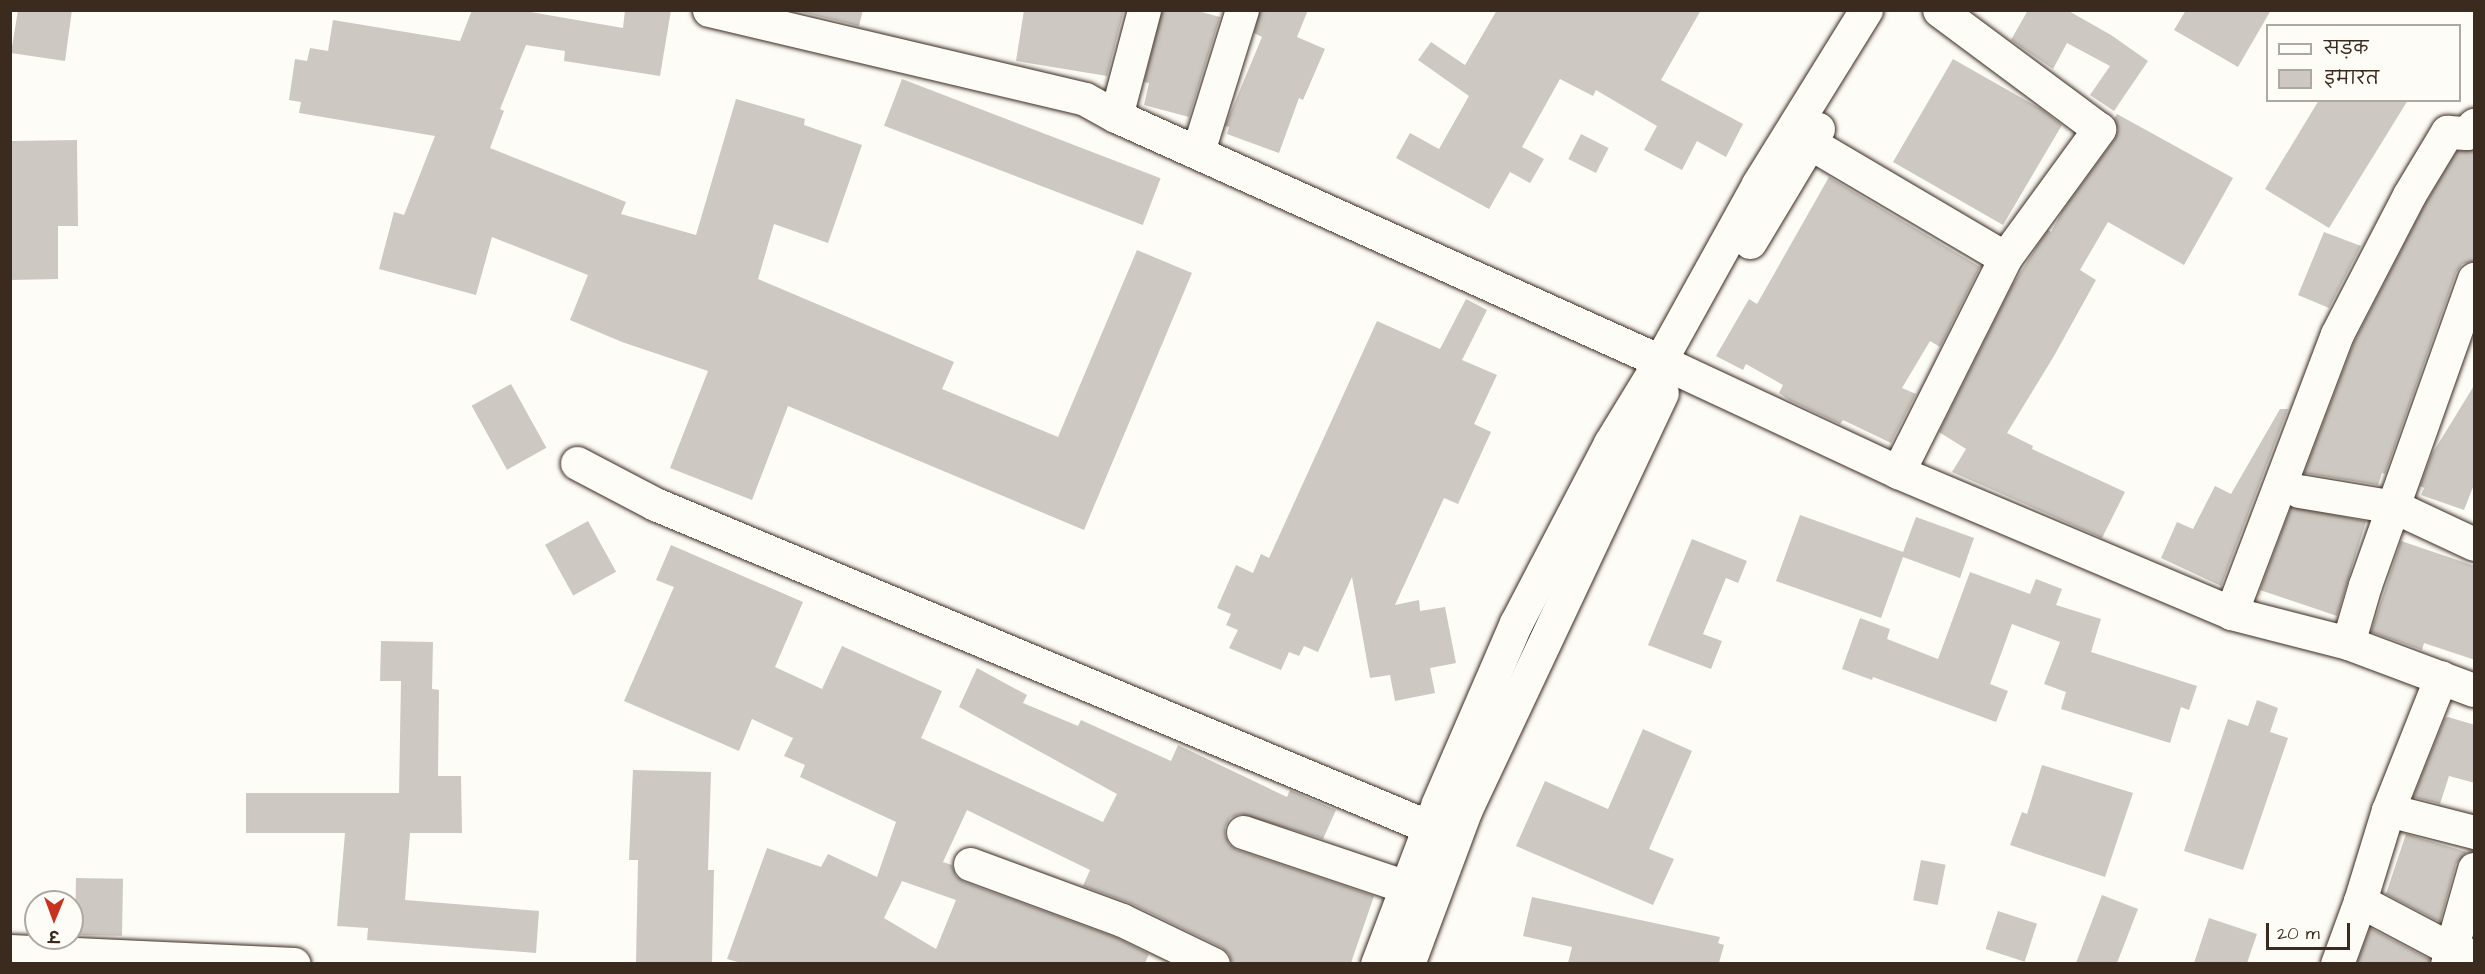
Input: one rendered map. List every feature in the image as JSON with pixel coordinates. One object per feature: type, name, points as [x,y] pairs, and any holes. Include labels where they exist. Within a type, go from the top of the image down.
[{"type":"street","points":[[709,10],[1085,99],[1116,116],[1198,151],[1898,472],[2231,613],[2348,643],[2475,690]]},
{"type":"street","points":[[1116,116],[1144,10]]},
{"type":"street","points":[[1198,151],[1242,10]]},
{"type":"street","points":[[1407,963],[1466,809],[1667,365],[1758,184],[1866,10]]},
{"type":"street","points":[[1377,963],[1429,827],[1516,623],[1610,443],[1667,365],[1810,143],[1885,10]]},
{"type":"street","points":[[1898,472],[2004,258],[2099,129],[1939,10]]},
{"type":"street","points":[[2231,613],[2337,334],[2409,195],[2447,132],[2467,133],[2475,125]]},
{"type":"street","points":[[1810,143],[2004,258]]},
{"type":"street","points":[[2348,643],[2365,585],[2468,323],[2475,279]]},
{"type":"street","points":[[577,463],[655,504],[1429,827]]},
{"type":"street","points":[[2300,490],[2395,507],[2475,544]]},
{"type":"street","points":[[2337,963],[2360,901],[2388,810],[2441,677]]},
{"type":"street","points":[[2388,810],[2475,832]]},
{"type":"street","points":[[1243,832],[1406,887]]},
{"type":"street","points":[[970,864],[1122,920],[1213,963]]},
{"type":"street","points":[[2360,901],[2458,956],[2475,869]]},
{"type":"street","points":[[10,951],[294,963]]},
{"type":"building","points":[[18,10],[72,10],[65,61],[11,53]]},
{"type":"building","points":[[472,10],[519,10],[623,28],[625,10],[671,10],[660,76],[564,61],[565,51],[526,45],[500,109],[504,111],[490,148],[626,202],[621,214],[696,235],[736,99],[805,119],[804,125],[862,145],[828,243],[774,224],[758,279],[954,362],[942,389],[1058,437],[1137,250],[1192,273],[1084,530],[788,406],[752,500],[670,468],[708,371],[622,342],[570,320],[588,275],[492,237],[476,295],[379,269],[394,212],[404,215],[435,136],[299,113],[301,102],[289,100],[295,59],[307,61],[310,48],[328,51],[333,20],[460,41]]},
{"type":"building","points":[[793,10],[863,10],[859,26]]},
{"type":"building","points":[[1024,10],[1124,10],[1107,76],[1016,61]]},
{"type":"building","points":[[1162,10],[1194,10],[1220,17],[1189,117],[1144,105],[1149,83],[1144,82]]},
{"type":"building","points":[[1260,10],[1308,10],[1297,37],[1325,49],[1303,100],[1299,98],[1279,153],[1227,134],[1229,127],[1225,126],[1262,37],[1254,33]]},
{"type":"building","points":[[1497,10],[1701,10],[1661,80],[1743,124],[1726,157],[1697,141],[1682,170],[1644,150],[1657,126],[1596,90],[1593,96],[1560,79],[1522,147],[1544,159],[1530,183],[1510,172],[1489,209],[1396,158],[1410,133],[1439,149],[1469,96],[1418,60],[1431,42],[1465,65]]},
{"type":"building","points":[[2028,10],[2067,10],[2111,35],[2148,61],[2114,111],[2090,95],[2110,66],[2067,43],[2053,69],[2011,40]]},
{"type":"building","points":[[2186,10],[2271,10],[2238,67],[2174,30]]},
{"type":"building","points":[[1953,59],[2041,109],[2062,125],[2003,225],[1893,162]]},
{"type":"building","points":[[902,79],[1161,178],[1143,225],[884,126]]},
{"type":"building","points":[[2318,102],[2407,102],[2329,228],[2265,189]]},
{"type":"building","points":[[2117,114],[2233,178],[2184,265],[2108,222],[2080,270],[2096,280],[2054,356],[2007,433],[2033,446],[2032,449],[2125,492],[2102,538],[1952,472],[1966,449],[1939,432],[2012,286],[2048,230],[2051,232],[2063,210],[2114,140],[2118,130],[2114,119]]},
{"type":"building","points":[[1581,134],[1609,148],[1596,173],[1568,159]]},
{"type":"building","points":[[77,140],[78,226],[58,226],[58,279],[10,280],[12,141]]},
{"type":"building","points":[[2475,150],[2475,261],[2462,264],[2456,273],[2385,474],[2382,473],[2378,485],[2304,473],[2354,342],[2425,204],[2457,151]]},
{"type":"building","points":[[1829,177],[1980,267],[1940,347],[1930,341],[1902,388],[1916,394],[1891,443],[1843,420],[1840,424],[1789,400],[1779,393],[1783,385],[1746,364],[1743,370],[1716,356],[1749,299],[1757,304]]},
{"type":"building","points":[[2324,232],[2361,246],[2329,308],[2298,295]]},
{"type":"building","points":[[1466,299],[1487,310],[1462,360],[1497,375],[1474,424],[1491,432],[1458,504],[1444,498],[1395,605],[1419,600],[1420,611],[1445,607],[1456,663],[1430,668],[1435,693],[1395,701],[1390,675],[1370,678],[1352,577],[1318,652],[1304,646],[1299,656],[1289,652],[1281,670],[1229,648],[1238,630],[1226,625],[1231,614],[1217,608],[1236,565],[1253,573],[1261,554],[1269,558],[1377,321],[1440,349]]},
{"type":"building","points":[[511,384],[546,448],[507,470],[472,406]]},
{"type":"building","points":[[2475,384],[2475,482],[2464,510],[2421,495],[2424,488],[2420,486],[2432,454]]},
{"type":"building","points":[[2280,409],[2288,409],[2221,586],[2161,558],[2177,522],[2193,529],[2215,486],[2231,494]]},
{"type":"building","points":[[2291,507],[2366,521],[2337,616],[2260,590]]},
{"type":"building","points":[[1800,515],[1903,552],[1916,517],[1974,538],[1960,578],[1903,557],[1881,618],[1776,581]]},
{"type":"building","points":[[588,521],[616,572],[573,595],[545,545]]},
{"type":"building","points":[[1692,539],[1747,561],[1738,583],[1726,578],[1703,634],[1722,641],[1711,669],[1648,645]]},
{"type":"building","points":[[2401,541],[2475,566],[2475,660],[2424,643],[2422,650],[2371,632]]},
{"type":"building","points":[[671,545],[803,602],[775,667],[822,689],[842,646],[942,691],[921,738],[1103,822],[1117,794],[959,707],[977,668],[1027,695],[1023,703],[1078,726],[1081,720],[1171,761],[1178,745],[1287,797],[1290,790],[1336,810],[1323,839],[1240,814],[1230,818],[1225,827],[1225,835],[1229,844],[1237,850],[1374,896],[1351,963],[1232,963],[1229,954],[1221,947],[1130,903],[1083,886],[1090,870],[967,810],[943,862],[952,865],[956,876],[964,882],[1115,937],[1149,954],[1145,963],[741,963],[727,959],[767,848],[821,867],[828,854],[877,877],[896,822],[800,777],[805,765],[784,756],[793,738],[752,719],[739,751],[624,701],[674,587],[656,580]],"holes":[[[902,881],[956,900],[936,949],[884,918]]]},
{"type":"building","points":[[1970,572],[2030,594],[2036,579],[2062,589],[2056,605],[2101,619],[2091,652],[2197,686],[2189,710],[2181,707],[2170,743],[2061,709],[2066,692],[2044,684],[2060,642],[2012,624],[1990,684],[2008,691],[1996,722],[1873,677],[1872,680],[1842,669],[1860,618],[1890,629],[1887,639],[1938,659]]},
{"type":"building","points":[[381,641],[433,642],[432,689],[439,690],[438,776],[461,776],[462,833],[410,833],[405,900],[539,911],[536,953],[367,940],[368,928],[337,926],[345,833],[246,833],[246,793],[399,793],[401,681],[380,681]]},
{"type":"building","points":[[2257,700],[2278,708],[2270,732],[2288,738],[2243,870],[2184,851],[2228,719],[2248,726]]},
{"type":"building","points":[[2445,718],[2475,725],[2475,783],[2449,776],[2440,804],[2413,797]]},
{"type":"building","points":[[1643,729],[1692,751],[1649,849],[1674,859],[1653,905],[1516,846],[1545,781],[1608,809]]},
{"type":"building","points":[[2042,765],[2133,793],[2105,877],[2010,845],[2022,812],[2027,814]]},
{"type":"building","points":[[633,770],[711,772],[708,870],[714,870],[712,963],[636,963],[638,860],[629,860]]},
{"type":"building","points":[[2406,834],[2467,852],[2456,864],[2440,922],[2386,894]]},
{"type":"building","points":[[1921,860],[1946,865],[1938,905],[1913,900]]},
{"type":"building","points":[[76,878],[123,879],[122,936],[84,935],[84,890],[76,890]]},
{"type":"building","points":[[2102,895],[2138,909],[2117,963],[2076,963]]},
{"type":"building","points":[[1532,897],[1720,937],[1718,943],[1724,945],[1719,963],[1568,963],[1572,947],[1523,936]]},
{"type":"building","points":[[1998,911],[2037,924],[2025,962],[1986,949]]},
{"type":"building","points":[[2209,918],[2257,934],[2247,963],[2194,963]]},
{"type":"building","points":[[2370,928],[2429,959],[2429,963],[2357,963]]}]
